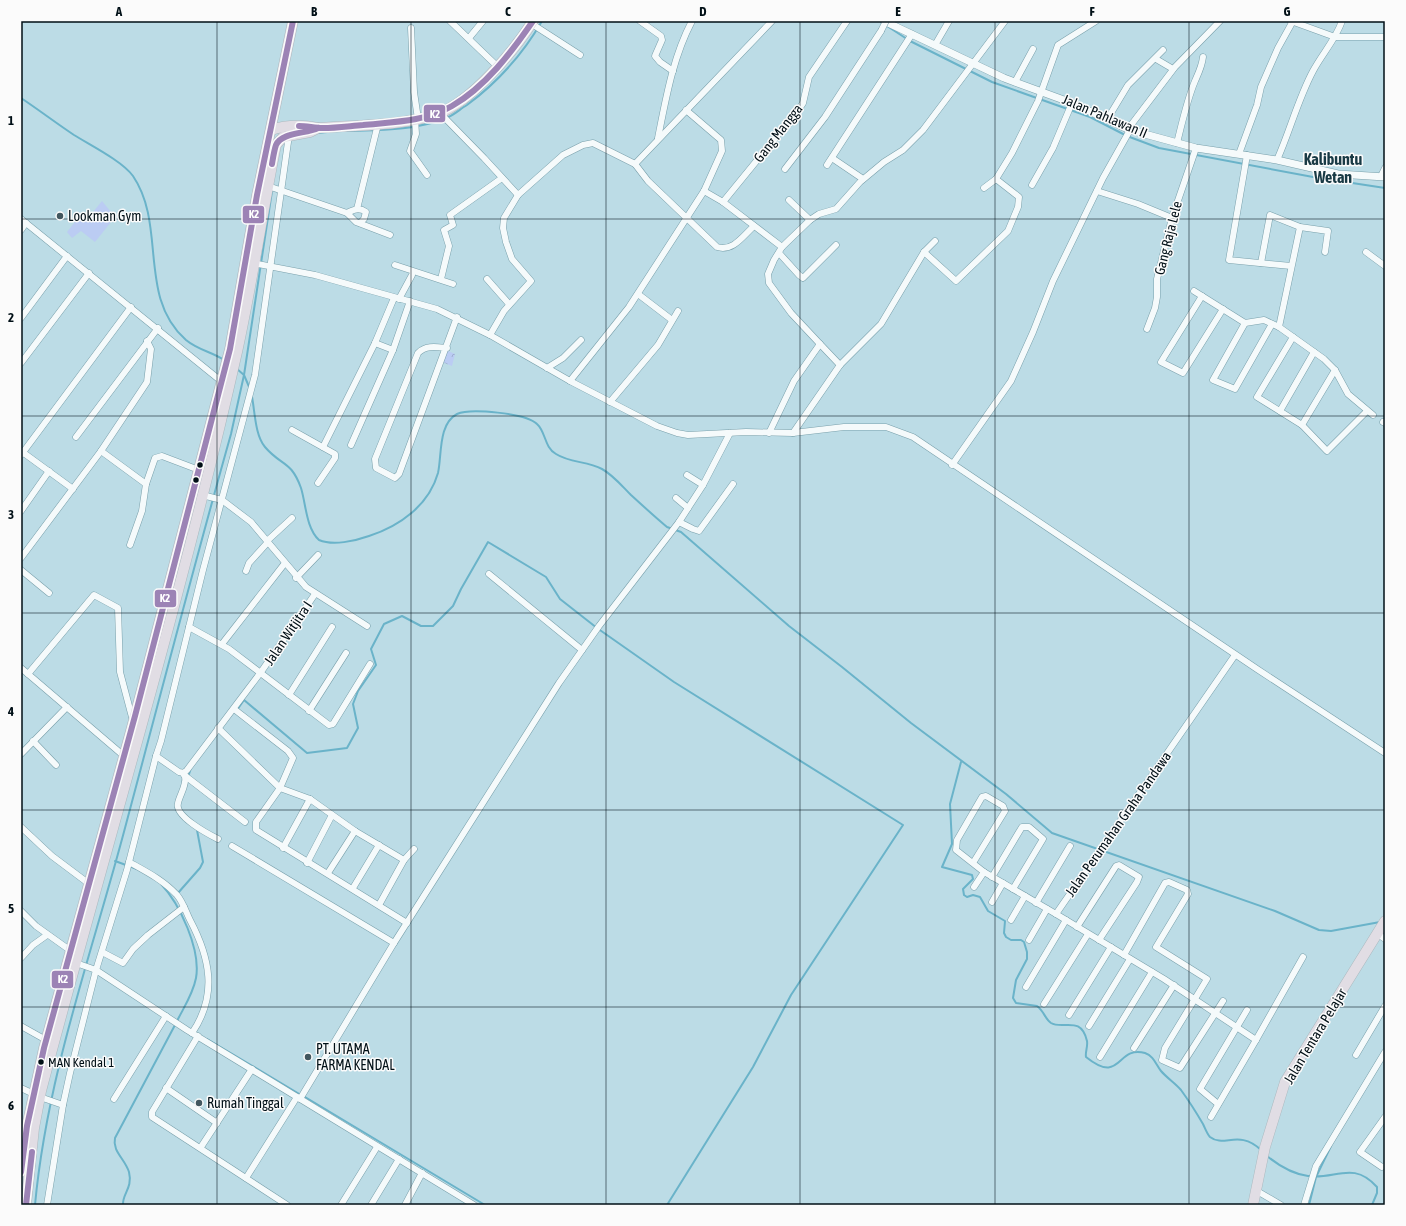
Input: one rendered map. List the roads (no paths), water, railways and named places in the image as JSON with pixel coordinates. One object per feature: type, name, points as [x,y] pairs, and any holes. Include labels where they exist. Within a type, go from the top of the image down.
[{"type":"highway","points":[[233,352],[257,195],[293,21]]},
{"type":"highway","points":[[271,130],[284,126],[310,126],[318,128],[377,126],[416,120],[441,114],[478,86],[498,67],[533,24]]},
{"type":"highway","points":[[26,1205],[34,1128],[46,1040],[134,722],[199,470],[233,352],[254,263],[274,188],[276,145],[283,137],[310,132],[318,128]]},
{"type":"highway","points":[[21,1172],[39,1096],[79,964],[139,734],[204,495],[225,378]]},
{"type":"highway","name":"Jalan Tentara Pelajar","points":[[1253,1205],[1264,1151],[1286,1082],[1382,930]]},
{"type":"street","points":[[450,21],[470,38],[498,67]]},
{"type":"street","points":[[470,38],[483,21]]},
{"type":"street","points":[[640,21],[661,36],[662,40],[655,56],[660,62],[673,71]]},
{"type":"street","points":[[658,138],[667,89],[692,21]]},
{"type":"street","points":[[635,164],[658,138],[772,21]]},
{"type":"street","name":"Gang Mangga","points":[[723,202],[799,109],[803,103],[808,77],[847,21]]},
{"type":"street","points":[[785,168],[825,117],[881,30],[885,21]]},
{"type":"street","name":"Jalan Pahlawan II","points":[[885,21],[973,64],[1041,93],[1108,118],[1128,132],[1196,148],[1277,160],[1338,174],[1383,177]]},
{"type":"street","points":[[935,45],[949,21]]},
{"type":"street","points":[[840,364],[791,313],[769,283],[768,274],[780,250],[810,220],[819,214],[836,209],[863,179],[884,162],[903,150],[923,130],[1005,21]]},
{"type":"street","points":[[984,188],[996,179],[1012,153],[1038,101],[1058,45],[1096,21]]},
{"type":"street","points":[[952,464],[1011,381],[1033,332],[1053,281],[1097,190],[1128,132],[1173,69],[1190,49],[1220,21]]},
{"type":"street","points":[[1239,154],[1257,105],[1261,87],[1292,21],[1337,35],[1385,37]]},
{"type":"street","points":[[1277,160],[1304,88],[1313,70],[1337,35],[1342,21]]},
{"type":"street","points":[[533,24],[541,31],[580,55]]},
{"type":"street","points":[[412,28],[412,62],[416,134],[410,151],[427,175]]},
{"type":"street","points":[[827,165],[905,47],[911,35]]},
{"type":"street","points":[[1015,82],[1033,49]]},
{"type":"street","points":[[1108,118],[1128,85],[1163,50]]},
{"type":"street","points":[[1177,144],[1195,80],[1202,67],[1203,57]]},
{"type":"street","points":[[1156,58],[1173,69]]},
{"type":"street","points":[[1032,185],[1053,148],[1072,104]]},
{"type":"street","points":[[570,381],[638,294],[704,191],[717,166],[722,151],[722,144],[717,136],[686,110]]},
{"type":"street","points":[[441,114],[518,196]]},
{"type":"street","points":[[357,209],[377,126]]},
{"type":"street","points":[[47,1205],[62,1104],[95,969],[102,952],[128,866],[156,756],[162,741],[220,499],[253,386],[272,265],[274,188],[289,135]]},
{"type":"street","points":[[490,335],[509,304],[531,281],[512,259],[503,228],[504,218],[518,196],[563,155],[583,145],[593,143],[635,164],[648,181],[687,217],[712,243],[722,249],[727,249],[733,246],[754,226]]},
{"type":"street","name":"Gang Raja Lele","points":[[1147,329],[1155,308],[1157,297],[1157,279],[1172,218],[1196,148]]},
{"type":"street","points":[[1247,155],[1229,260],[1292,266]]},
{"type":"street","points":[[832,158],[863,179]]},
{"type":"street","points":[[1383,177],[1385,168]]},
{"type":"street","points":[[442,279],[449,246],[444,229],[453,225],[450,215],[502,178]]},
{"type":"street","points":[[924,252],[956,281],[1005,234],[1012,223],[1019,197],[996,179]]},
{"type":"street","points":[[274,188],[346,213],[356,222],[390,235]]},
{"type":"street","points":[[1097,190],[1138,204],[1172,218]]},
{"type":"street","points":[[704,191],[723,202],[754,226],[780,250],[799,276],[803,278],[836,246]]},
{"type":"street","points":[[789,200],[810,220]]},
{"type":"street","points":[[346,213],[357,209],[366,212],[364,219],[360,223]]},
{"type":"street","points":[[1261,263],[1270,215],[1300,227],[1328,231],[1325,252]]},
{"type":"street","points":[[21,230],[24,221],[158,328],[187,355],[225,378]]},
{"type":"street","points":[[1279,327],[1300,227]]},
{"type":"street","points":[[793,433],[840,364],[881,324],[924,252],[935,241]]},
{"type":"street","points":[[1366,252],[1384,263]]},
{"type":"street","points":[[21,318],[67,256]]},
{"type":"street","points":[[254,263],[272,265],[315,275],[410,301],[457,317],[570,381],[657,426],[677,433],[688,435],[793,433],[844,427],[886,427],[913,437],[1385,753]]},
{"type":"street","points":[[395,265],[442,279],[453,284]]},
{"type":"street","points":[[21,363],[89,273]]},
{"type":"street","points":[[323,447],[396,298],[412,275]]},
{"type":"street","points":[[487,279],[509,304]]},
{"type":"street","points":[[1194,292],[1245,323],[1264,320],[1279,327],[1314,352],[1335,370],[1348,394],[1373,415]]},
{"type":"street","points":[[638,294],[672,320]]},
{"type":"street","points":[[1202,296],[1161,362],[1183,373],[1223,309]]},
{"type":"street","points":[[351,445],[393,350],[410,301]]},
{"type":"street","points":[[73,489],[22,453],[131,307]]},
{"type":"street","points":[[610,402],[658,345],[678,311]]},
{"type":"street","points":[[447,348],[429,347],[424,348],[418,353],[375,459],[376,468],[395,478],[399,474],[447,348],[457,317]]},
{"type":"street","points":[[1245,323],[1212,380],[1235,389],[1272,324]]},
{"type":"street","points":[[76,437],[158,328]]},
{"type":"street","points":[[1293,337],[1257,397],[1302,425],[1327,451],[1367,411]]},
{"type":"street","points":[[547,368],[563,358],[581,340]]},
{"type":"street","points":[[21,558],[101,451],[147,382],[151,349],[147,341]]},
{"type":"street","points":[[375,343],[393,350]]},
{"type":"street","points":[[769,433],[791,386],[820,344]]},
{"type":"street","points":[[1280,411],[1314,352]]},
{"type":"street","points":[[1302,425],[1335,370]]},
{"type":"street","points":[[292,430],[334,453],[335,456],[318,482]]},
{"type":"street","points":[[246,1178],[299,1098],[407,922],[559,683],[582,650],[671,533],[703,485],[730,433]]},
{"type":"street","points":[[101,451],[146,484]]},
{"type":"street","points":[[130,545],[142,511],[146,484],[153,462],[158,456],[199,470]]},
{"type":"street","points":[[21,511],[49,471]]},
{"type":"street","points":[[687,475],[703,485]]},
{"type":"street","points":[[677,524],[699,531],[733,484]]},
{"type":"street","points":[[204,495],[220,499],[250,522],[296,578],[315,594],[367,626]]},
{"type":"street","points":[[676,498],[688,508]]},
{"type":"street","points":[[246,571],[249,563],[267,542],[292,518]]},
{"type":"street","points":[[296,578],[318,555]]},
{"type":"street","points":[[222,644],[285,563]]},
{"type":"street","points":[[21,570],[49,593]]},
{"type":"street","points":[[489,574],[582,650]]},
{"type":"street","name":"Jalan Witjitra I","points":[[182,774],[187,770],[234,709],[315,594]]},
{"type":"street","points":[[28,674],[94,595],[118,608],[120,672],[134,722]]},
{"type":"street","points":[[189,627],[222,644],[261,672],[326,724],[333,724],[370,664]]},
{"type":"street","points":[[289,695],[332,627]]},
{"type":"street","points":[[309,711],[346,653]]},
{"type":"street","name":"Jalan Perumahan Graha Pandawa","points":[[1056,914],[1235,654]]},
{"type":"street","points":[[21,668],[124,756]]},
{"type":"street","points":[[21,754],[67,707]]},
{"type":"street","points":[[234,709],[293,758],[292,764],[280,788],[256,822],[255,828],[258,832],[307,863],[328,873],[407,922]]},
{"type":"street","points":[[218,728],[280,788],[310,799],[355,831],[404,860]]},
{"type":"street","points":[[33,741],[56,765]]},
{"type":"street","points":[[156,756],[246,822]]},
{"type":"street","points":[[182,774],[186,782],[178,803],[178,808],[185,818],[204,832],[218,839]]},
{"type":"street","points":[[973,863],[1005,811],[1003,806],[986,796],[982,797],[957,840],[956,850],[984,872],[1174,985],[1256,1040]]},
{"type":"street","points":[[283,848],[310,799]]},
{"type":"street","points":[[307,863],[332,815]]},
{"type":"street","points":[[21,827],[52,856],[88,884]]},
{"type":"street","points":[[992,877],[1022,827],[1029,827],[1043,839],[1013,889]]},
{"type":"street","points":[[328,873],[355,831]]},
{"type":"street","points":[[353,888],[379,845]]},
{"type":"street","points":[[232,846],[394,943]]},
{"type":"street","points":[[1036,903],[1070,846]]},
{"type":"street","points":[[379,905],[404,860],[414,849]]},
{"type":"street","points":[[1077,927],[1116,866],[1119,865],[1136,874],[1139,877],[1137,882],[1099,940]]},
{"type":"street","points":[[128,866],[162,881],[178,897],[203,949],[208,968],[209,994],[205,1009],[192,1032]]},
{"type":"street","points":[[974,887],[984,872]]},
{"type":"street","points":[[1124,955],[1165,883],[1168,882],[1187,890],[1188,894],[1156,947],[1207,979],[1165,1048],[1162,1060],[1180,1068],[1222,1001]]},
{"type":"street","points":[[992,902],[1003,883]]},
{"type":"street","points":[[1010,920],[1025,896]]},
{"type":"street","points":[[102,952],[123,963],[133,949],[182,908]]},
{"type":"street","points":[[1029,940],[1047,909]]},
{"type":"street","points":[[21,911],[47,935],[71,951]]},
{"type":"street","points":[[1026,987],[1066,920]]},
{"type":"street","points":[[1044,1004],[1088,934]]},
{"type":"street","points":[[21,958],[33,945],[47,935]]},
{"type":"street","points":[[1069,1015],[1111,947]]},
{"type":"street","points":[[1210,1117],[1303,957]]},
{"type":"street","points":[[1089,1026],[1130,959]]},
{"type":"street","points":[[79,964],[95,969],[252,1070],[474,1205]]},
{"type":"street","points":[[1100,1057],[1152,972]]},
{"type":"street","points":[[1134,1048],[1174,985]]},
{"type":"street","points":[[1356,1055],[1385,1006]]},
{"type":"street","points":[[1218,1104],[1200,1089],[1246,1010]]},
{"type":"street","points":[[114,1099],[166,1016]]},
{"type":"street","points":[[21,1026],[46,1040]]},
{"type":"street","points":[[198,1036],[152,1112],[152,1117],[287,1205]]},
{"type":"street","points":[[1304,1205],[1316,1166],[1385,1052]]},
{"type":"street","points":[[200,1147],[252,1070]]},
{"type":"street","points":[[21,1088],[62,1104]]},
{"type":"street","points":[[166,1088],[217,1123]]},
{"type":"street","points":[[1383,1167],[1360,1153],[1360,1150],[1385,1117]]},
{"type":"street","points":[[341,1205],[377,1147]]},
{"type":"street","points":[[371,1205],[399,1159]]},
{"type":"street","points":[[405,1205],[422,1173]]},
{"type":"street","points":[[1257,1191],[1281,1205]]},
{"type":"waterway","points":[[346,131],[409,128],[451,116],[489,87],[509,67],[527,45],[542,21]]},
{"type":"waterway","points":[[887,26],[910,41],[992,82],[1090,117],[1127,136],[1159,148],[1313,177],[1385,188]]},
{"type":"waterway","points":[[21,98],[74,135],[114,159],[133,176],[143,196],[149,217],[157,282],[162,303],[171,323],[186,340],[200,349],[224,360]]},
{"type":"waterway","points":[[318,133],[327,132]]},
{"type":"waterway","points":[[35,1205],[49,1109],[60,1062],[125,828],[231,434],[244,375],[272,191]]},
{"type":"waterway","points":[[237,369],[244,375],[250,389]]},
{"type":"waterway","points":[[252,397],[259,436],[265,447],[293,472],[301,488],[311,529],[319,540],[337,543],[363,538],[392,526],[412,513],[428,495],[434,484],[438,473],[444,432],[451,419],[457,414],[473,411],[498,413],[510,414],[531,420],[540,427],[547,444],[552,451],[561,457],[596,466],[610,474],[662,523],[667,527],[681,532],[789,626],[911,723],[1006,794],[1052,833],[1275,911],[1319,930],[1331,931],[1380,922]]},
{"type":"waterway","points":[[237,710],[244,700],[307,753],[347,748],[358,728],[353,704],[358,691],[376,665],[371,649],[384,624],[402,616],[421,626],[433,626],[453,606],[488,542],[546,577],[560,599],[597,628],[674,682],[903,825],[791,995],[753,1067],[667,1205]]},
{"type":"waterway","points":[[961,762],[950,804],[952,844],[942,867],[972,875],[973,879],[963,889],[964,895],[967,897],[973,895],[980,897],[988,911],[1005,921],[1004,933],[1006,937],[1011,940],[1021,940],[1024,942],[1027,952],[1027,959],[1016,980],[1013,998],[1016,1003],[1037,1006],[1047,1019],[1056,1025],[1071,1025],[1081,1028],[1087,1041],[1086,1057],[1098,1065],[1106,1067],[1113,1066],[1129,1054],[1136,1052],[1148,1054],[1153,1058],[1163,1074],[1181,1090],[1190,1102],[1210,1137],[1221,1141],[1246,1141],[1261,1150]]},
{"type":"waterway","points":[[188,777],[191,768]]},
{"type":"waterway","points":[[178,893],[200,868],[203,862],[197,830]]},
{"type":"waterway","points":[[115,861],[137,869]]},
{"type":"waterway","points":[[161,884],[175,903],[188,928],[197,967],[195,984],[191,995],[177,1021]]},
{"type":"waterway","points":[[123,1205],[124,1197],[129,1187],[130,1178],[127,1167],[115,1147],[115,1138],[175,1025]]},
{"type":"waterway","points":[[207,1039],[301,1095]]},
{"type":"waterway","points":[[305,1097],[485,1205]]},
{"type":"waterway","points":[[1309,1205],[1316,1177],[1331,1146]]},
{"type":"waterway","points":[[1267,1156],[1286,1169],[1302,1175],[1318,1177],[1344,1173],[1360,1174],[1377,1187],[1377,1193],[1372,1205]]},
{"type":"place","name":"Lookman Gym","points":[[60,216]]},
{"type":"place","name":"PT. UTAMA FARMA KENDAL","points":[[308,1057]]},
{"type":"place","name":"MAN Kendal 1","points":[[41,1062]]},
{"type":"place","name":"Rumah Tinggal","points":[[199,1103]]},
{"type":"district","name":"Kalibuntu Wetan","points":[[1333,168]]}]
